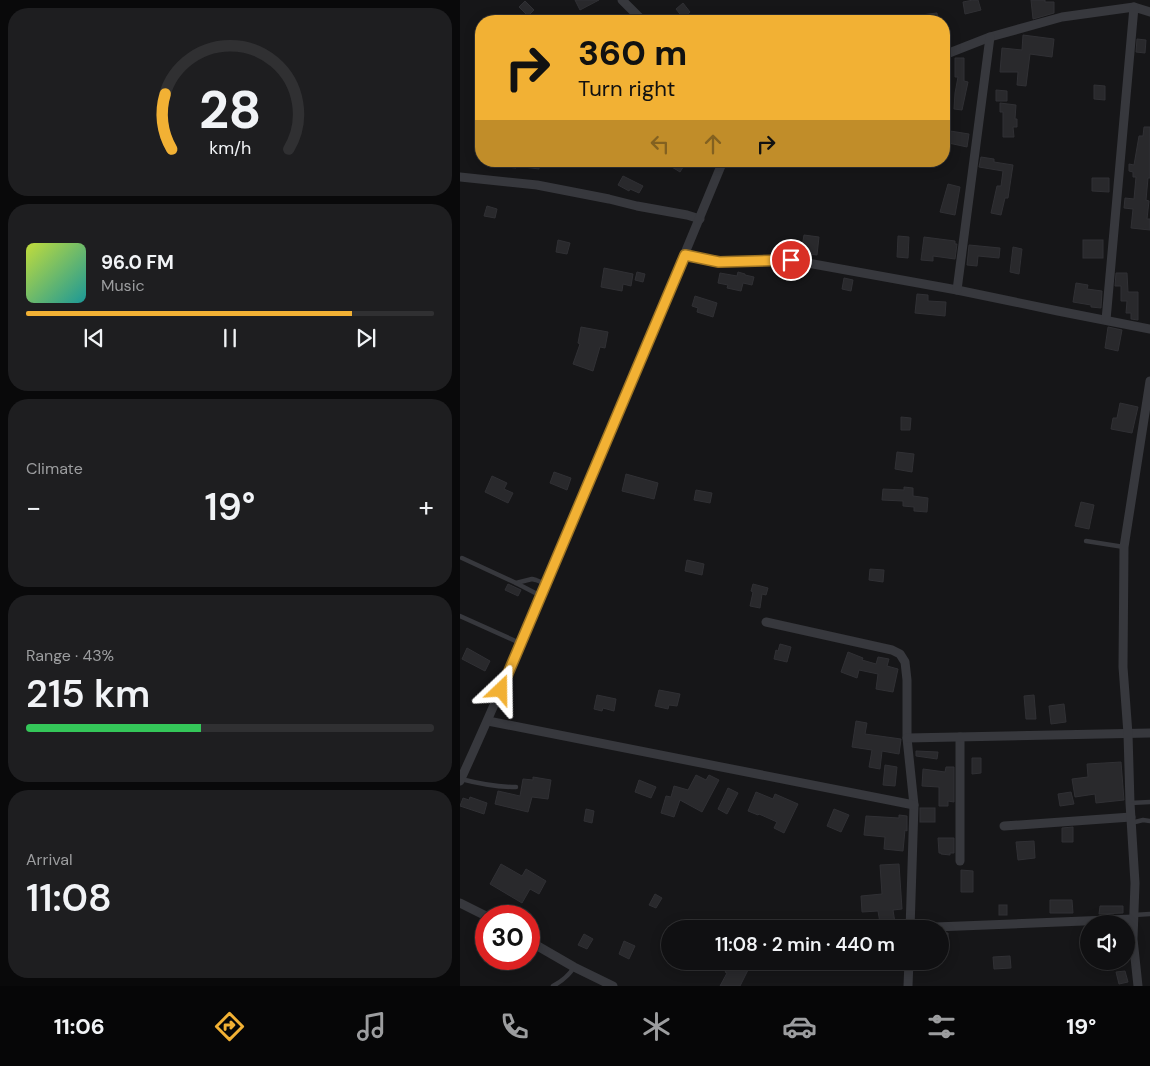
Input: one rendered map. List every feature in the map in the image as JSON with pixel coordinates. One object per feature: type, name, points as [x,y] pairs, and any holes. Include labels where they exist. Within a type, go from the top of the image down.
[{"type":"street","points":[[622,0],[637,15]]},
{"type":"street","points":[[950,53],[990,37],[1062,17],[1134,8],[1150,12]]},
{"type":"street","points":[[1106,320],[1134,8]]},
{"type":"street","points":[[957,290],[990,37]]},
{"type":"street","points":[[460,780],[488,721],[542,596],[685,255],[694,217],[720,167]]},
{"type":"street","points":[[460,177],[538,185],[694,217]]},
{"type":"street","points":[[685,255],[719,262],[791,260],[957,290],[1150,329]]},
{"type":"street","points":[[1133,915],[1135,883],[1123,667],[1124,547],[1150,381]]},
{"type":"street","points":[[766,622],[892,650],[900,654],[904,662],[914,805],[910,920]]},
{"type":"street","points":[[488,721],[914,805]]},
{"type":"street","points":[[908,738],[1150,733]]},
{"type":"street","points":[[960,737],[960,861]]},
{"type":"street","points":[[1004,826],[1131,820]]},
{"type":"street","points":[[460,902],[475,910]]},
{"type":"street","points":[[949,927],[1080,920]]},
{"type":"street","points":[[540,947],[613,986]]},
{"type":"street","points":[[1135,958],[1138,986]]},
{"type":"street","points":[[908,986],[909,970]]},
{"type":"lane","points":[[1086,542],[1124,547]]},
{"type":"lane","points":[[462,558],[542,596]]},
{"type":"lane","points":[[516,583],[536,580],[546,584]]},
{"type":"lane","points":[[460,616],[521,644]]},
{"type":"lane","points":[[460,780],[482,785],[516,787]]},
{"type":"lane","points":[[1130,803],[1150,802]]},
{"type":"lane","points":[[1131,820],[1150,820]]},
{"type":"lane","points":[[1135,917],[1150,914]]},
{"type":"lane","points":[[552,986],[570,975],[574,967]]},
{"type":"building","points":[[575,0],[599,0],[580,10]]},
{"type":"building","points":[[978,0],[981,10],[965,14],[963,2]]},
{"type":"building","points":[[1031,0],[1054,2],[1054,13],[1033,19]]},
{"type":"building","points":[[525,1],[534,10],[527,15],[519,7]]},
{"type":"building","points":[[683,3],[690,12],[686,15],[681,15],[676,9]]},
{"type":"building","points":[[937,13],[937,15],[921,15]]},
{"type":"building","points":[[1023,35],[1054,39],[1052,57],[1030,54],[1026,86],[1017,85],[1018,72],[1000,72],[1002,48],[1022,50]]},
{"type":"building","points":[[1137,39],[1146,40],[1145,53],[1136,52]]},
{"type":"building","points":[[955,58],[964,58],[964,81],[968,82],[962,110],[954,109],[958,77],[955,77]]},
{"type":"building","points":[[1094,85],[1105,86],[1105,100],[1094,99]]},
{"type":"building","points":[[996,90],[1007,91],[1007,101],[996,101]]},
{"type":"building","points":[[1000,103],[1016,105],[1015,119],[1017,119],[1017,127],[1013,127],[1014,137],[1003,137],[1003,112],[1000,112]]},
{"type":"building","points":[[1144,127],[1150,127],[1150,178],[1148,178],[1146,200],[1149,201],[1147,219],[1150,219],[1150,230],[1131,228],[1133,209],[1124,208],[1125,198],[1134,199],[1136,177],[1133,177],[1133,172],[1129,171],[1129,164],[1134,165],[1139,136],[1143,136]]},
{"type":"building","points":[[950,131],[969,134],[967,147],[950,143]]},
{"type":"building","points":[[981,157],[994,159],[994,162],[1013,165],[1008,198],[1005,198],[1001,215],[991,213],[997,186],[1001,186],[1003,171],[979,167]]},
{"type":"building","points":[[672,167],[683,167],[680,172]]},
{"type":"building","points":[[623,176],[643,186],[639,193],[630,189],[629,191],[618,185]]},
{"type":"building","points":[[1092,178],[1109,178],[1109,192],[1092,191]]},
{"type":"building","points":[[948,184],[960,187],[955,215],[940,212]]},
{"type":"building","points":[[487,206],[497,209],[495,218],[484,216]]},
{"type":"building","points":[[804,235],[819,237],[817,255],[801,253]]},
{"type":"building","points":[[898,236],[909,237],[908,258],[897,257]]},
{"type":"building","points":[[924,237],[955,241],[955,244],[957,244],[955,259],[933,256],[933,261],[921,260]]},
{"type":"building","points":[[558,240],[570,243],[567,254],[556,252]]},
{"type":"building","points":[[1083,240],[1103,240],[1103,258],[1083,258]]},
{"type":"building","points":[[969,245],[1000,248],[999,258],[978,256],[977,266],[967,265]]},
{"type":"building","points":[[1013,247],[1022,249],[1019,274],[1010,272]]},
{"type":"building","points":[[604,268],[633,274],[631,286],[623,284],[622,291],[601,287]]},
{"type":"building","points":[[637,272],[645,274],[643,282],[635,280]]},
{"type":"building","points":[[738,272],[754,277],[752,285],[743,283],[741,291],[727,288],[728,285],[718,283],[720,273],[737,276]]},
{"type":"building","points":[[1116,273],[1127,273],[1128,292],[1138,292],[1138,320],[1131,319],[1131,313],[1126,313],[1127,301],[1121,301],[1121,286],[1115,286]]},
{"type":"building","points":[[844,278],[853,280],[851,291],[842,289]]},
{"type":"building","points":[[1076,283],[1088,285],[1087,289],[1102,291],[1101,308],[1073,302]]},
{"type":"building","points":[[917,294],[928,295],[928,301],[946,302],[945,316],[915,313]]},
{"type":"building","points":[[695,296],[717,303],[713,317],[697,312],[698,308],[692,306]]},
{"type":"building","points":[[581,327],[608,332],[605,348],[600,347],[593,371],[573,364],[580,344],[578,343]]},
{"type":"building","points":[[1108,327],[1122,330],[1118,351],[1105,348]]},
{"type":"building","points":[[1120,403],[1138,407],[1132,433],[1111,429],[1113,418],[1117,418]]},
{"type":"building","points":[[901,417],[911,418],[910,430],[901,430]]},
{"type":"building","points":[[897,452],[914,454],[912,472],[895,469]]},
{"type":"building","points":[[554,472],[571,478],[567,490],[550,483]]},
{"type":"building","points":[[626,474],[658,483],[654,499],[622,491]]},
{"type":"building","points":[[492,476],[507,483],[504,489],[513,493],[508,503],[485,492]]},
{"type":"building","points":[[904,487],[913,488],[913,496],[928,498],[927,512],[914,511],[914,507],[903,506],[903,501],[882,500],[883,489],[904,490]]},
{"type":"building","points":[[696,490],[712,493],[710,503],[694,500]]},
{"type":"building","points":[[1081,502],[1094,505],[1089,529],[1075,526]]},
{"type":"building","points":[[687,560],[704,564],[702,575],[685,571]]},
{"type":"building","points":[[870,569],[884,570],[883,582],[869,580]]},
{"type":"building","points":[[508,584],[521,590],[518,596],[505,590]]},
{"type":"building","points":[[753,584],[768,588],[766,595],[762,594],[760,608],[750,606]]},
{"type":"building","points":[[780,644],[791,647],[787,662],[774,659]]},
{"type":"building","points":[[467,648],[490,661],[485,671],[462,659]]},
{"type":"building","points":[[848,652],[863,658],[862,660],[876,664],[878,657],[889,659],[887,666],[898,669],[893,692],[876,689],[878,674],[859,670],[857,678],[841,672]]},
{"type":"building","points":[[659,690],[680,694],[677,706],[669,705],[668,709],[655,706]]},
{"type":"building","points":[[597,695],[616,699],[614,711],[603,708],[602,711],[594,709]]},
{"type":"building","points":[[1034,695],[1036,719],[1026,719],[1024,696]]},
{"type":"building","points":[[1064,704],[1066,722],[1051,724],[1049,706]]},
{"type":"building","points":[[856,721],[867,723],[865,734],[901,739],[899,754],[882,751],[880,769],[869,767],[872,750],[852,747]]},
{"type":"building","points":[[916,751],[938,752],[937,759],[916,756]]},
{"type":"building","points":[[972,758],[981,758],[981,773],[972,774]]},
{"type":"building","points":[[1121,762],[1124,800],[1096,803],[1095,794],[1075,797],[1072,779],[1088,777],[1087,764]]},
{"type":"building","points":[[885,765],[897,767],[895,786],[883,785]]},
{"type":"building","points":[[946,767],[954,767],[954,802],[948,801],[948,806],[939,806],[939,787],[922,786],[923,769],[945,772]]},
{"type":"building","points":[[696,775],[706,780],[709,775],[719,780],[702,812],[680,800],[674,817],[661,813],[666,796],[671,797],[674,786],[688,790]]},
{"type":"building","points":[[533,777],[551,780],[548,799],[532,797],[528,812],[495,804],[498,791],[520,796],[523,779],[533,780]]},
{"type":"building","points":[[639,780],[656,787],[651,798],[635,792]]},
{"type":"building","points":[[728,788],[738,793],[727,814],[718,809]]},
{"type":"building","points":[[756,792],[773,799],[775,794],[798,804],[784,833],[774,828],[777,822],[748,811]]},
{"type":"building","points":[[1071,792],[1074,804],[1060,806],[1058,794]]},
{"type":"building","points":[[470,797],[487,803],[484,814],[460,806],[463,798],[469,800]]},
{"type":"building","points":[[920,808],[935,808],[935,822],[920,822]]},
{"type":"building","points":[[586,809],[594,811],[592,823],[584,821]]},
{"type":"building","points":[[834,809],[849,815],[841,832],[827,826]]},
{"type":"building","points":[[899,815],[907,816],[907,831],[905,830],[903,851],[884,849],[885,837],[864,835],[866,816],[899,818]]},
{"type":"building","points":[[1073,827],[1073,842],[1062,842],[1062,828]]},
{"type":"building","points":[[938,838],[954,838],[954,853],[950,853],[950,855],[939,853]]},
{"type":"building","points":[[1034,841],[1035,858],[1018,860],[1016,842]]},
{"type":"building","points":[[501,864],[522,876],[526,869],[546,881],[539,894],[530,889],[522,903],[490,884]]},
{"type":"building","points":[[899,864],[902,909],[893,910],[895,920],[880,920],[878,911],[862,912],[861,896],[882,894],[880,865]]},
{"type":"building","points":[[961,870],[973,871],[973,892],[961,892]]},
{"type":"building","points":[[655,894],[662,898],[656,908],[649,905]]},
{"type":"building","points":[[1050,900],[1072,900],[1073,913],[1050,913]]},
{"type":"building","points":[[999,905],[1007,905],[1007,915],[999,915]]},
{"type":"building","points":[[1100,906],[1123,906],[1123,913],[1099,914]]},
{"type":"building","points":[[584,934],[593,939],[587,949],[578,945]]},
{"type":"building","points":[[624,941],[635,946],[629,959],[619,954]]},
{"type":"building","points":[[1010,956],[1011,968],[994,969],[993,957]]},
{"type":"building","points":[[726,970],[748,970],[740,986],[720,986],[727,973],[725,972]]},
{"type":"building","points":[[1125,971],[1128,982],[1119,984],[1116,972]]},
{"type":"route","points":[[501,690],[685,255],[719,262],[791,260]]}]
